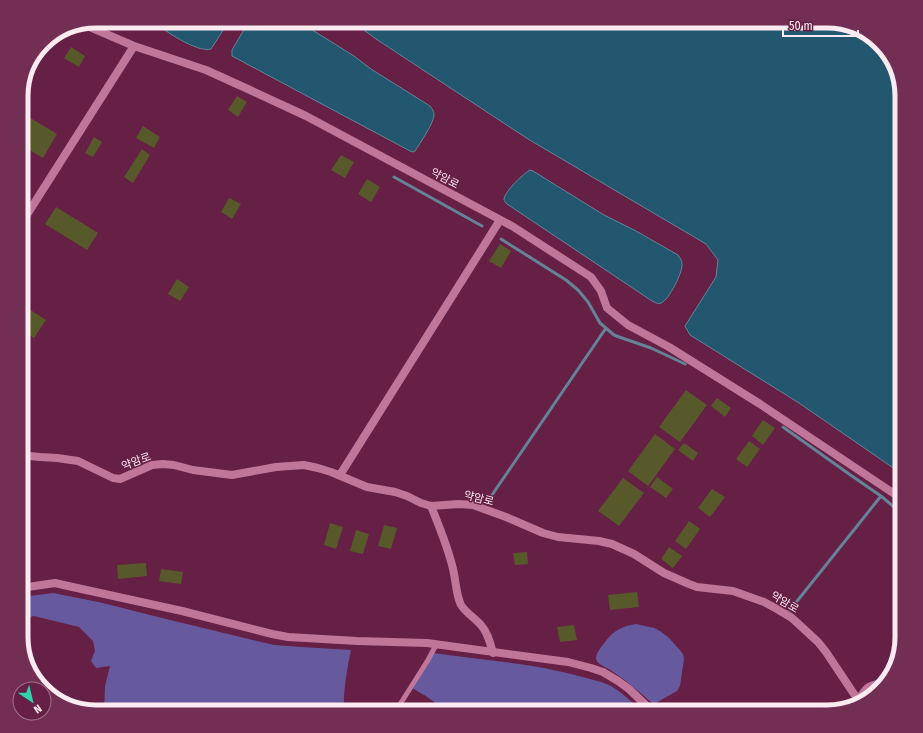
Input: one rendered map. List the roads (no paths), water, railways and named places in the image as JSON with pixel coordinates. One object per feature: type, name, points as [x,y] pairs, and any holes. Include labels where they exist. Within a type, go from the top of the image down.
[{"type":"street","name":"약암로","points":[[93,28],[134,46],[206,70],[306,116],[512,226],[591,277],[602,291],[607,308],[628,325],[669,347],[760,404],[895,494]]},
{"type":"street","points":[[28,213],[134,46]]},
{"type":"street","points":[[340,475],[500,220]]},
{"type":"street","name":"약암로","points":[[28,455],[78,461],[113,478],[120,479],[152,465],[163,464],[232,475],[276,467],[304,465],[340,475],[367,487],[395,492],[431,506],[459,504],[473,505],[543,533],[558,537],[599,541],[612,544],[634,554],[664,573],[689,584],[698,587],[733,591],[764,602],[792,618],[818,642],[856,698]]},
{"type":"street","points":[[431,506],[448,552],[459,599],[462,606],[484,630],[489,638],[493,653]]},
{"type":"street","points":[[28,587],[43,584],[68,586],[182,611],[288,637],[427,643],[568,662],[603,672],[629,689],[646,705]]},
{"type":"street","points":[[863,695],[869,686],[876,684]]},
{"type":"lane","points":[[400,705],[436,645]]},
{"type":"water","points":[[162,28],[224,28],[211,49],[197,48]]},
{"type":"water","points":[[245,28],[309,28],[430,106],[434,112],[432,123],[415,151],[410,151],[232,56],[232,50]]},
{"type":"water","points":[[361,28],[827,28],[841,29],[849,32],[861,37],[872,45],[884,58],[890,70],[894,82],[895,96],[895,469],[799,403],[690,335],[685,326],[716,277],[718,260],[706,244],[528,139]]},
{"type":"water","points":[[530,170],[604,215],[678,255],[681,259],[682,268],[668,297],[659,304],[652,301],[507,204],[504,199],[511,187]]},
{"type":"waterway","points":[[394,177],[482,226]]},
{"type":"waterway","points":[[501,239],[566,280],[578,290],[588,302],[600,323],[614,335],[651,348],[685,364]]},
{"type":"waterway","points":[[492,495],[606,328]]},
{"type":"waterway","points":[[783,427],[881,496],[895,508]]},
{"type":"waterway","points":[[790,610],[881,496]]}]
